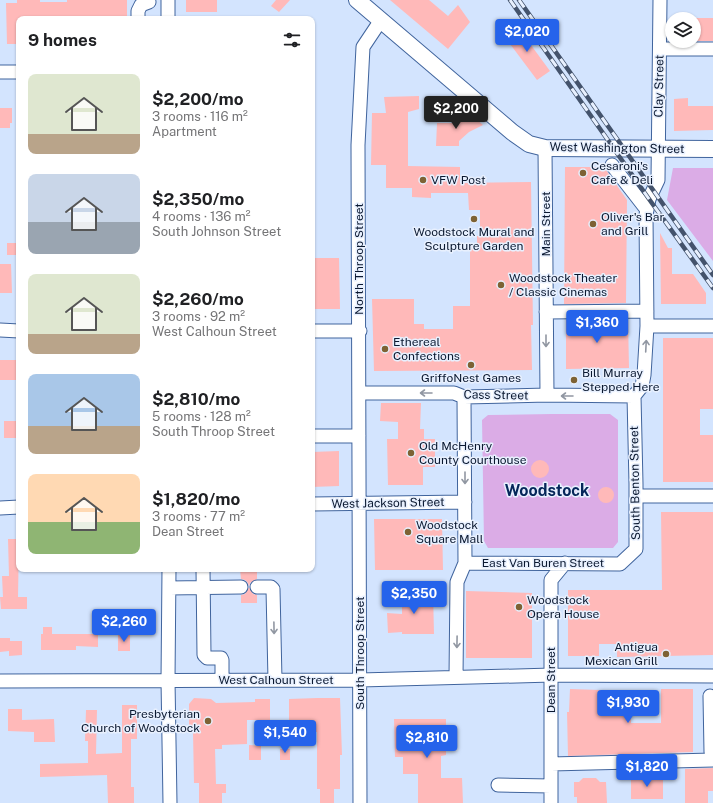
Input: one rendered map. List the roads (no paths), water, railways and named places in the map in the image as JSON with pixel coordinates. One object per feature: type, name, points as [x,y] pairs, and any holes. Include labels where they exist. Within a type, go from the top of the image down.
[{"type":"main road","name":"West Washington Street","points":[[357,0],[512,132],[529,144],[545,148],[713,149]]},
{"type":"street","points":[[168,0],[168,16]]},
{"type":"street","name":"Clay Street","points":[[634,396],[642,386],[644,375],[647,326],[648,210],[649,199],[658,180],[660,0]]},
{"type":"street","points":[[138,16],[138,11],[141,5],[149,2]]},
{"type":"street","name":"North Throop Street","points":[[360,504],[358,145],[363,47],[381,20]]},
{"type":"street","points":[[660,49],[713,49]]},
{"type":"street","points":[[0,72],[16,72]]},
{"type":"street","name":"Main Street","points":[[545,148],[547,396]]},
{"type":"street","points":[[612,165],[648,210]]},
{"type":"street","points":[[546,312],[647,311]]},
{"type":"street","points":[[647,326],[713,326]]},
{"type":"street","points":[[0,330],[16,330]]},
{"type":"street","points":[[315,331],[360,331]]},
{"type":"street","name":"Cass Street","points":[[359,393],[454,393],[464,397],[634,396]]},
{"type":"street","name":"South Benton Street","points":[[620,564],[636,549],[634,396]]},
{"type":"street","points":[[456,677],[458,582],[465,563],[464,397]]},
{"type":"street","points":[[315,436],[359,436]]},
{"type":"street","points":[[636,496],[713,496]]},
{"type":"street","name":"West Jackson Street","points":[[315,504],[465,502]]},
{"type":"street","name":"South Throop Street","points":[[360,504],[360,803]]},
{"type":"street","points":[[0,508],[16,507]]},
{"type":"street","name":"East Van Buren Street","points":[[465,563],[620,564]]},
{"type":"street","points":[[533,563],[551,580],[565,563]]},
{"type":"street","points":[[169,572],[168,680],[170,803]]},
{"type":"street","points":[[203,572],[204,655],[206,658],[221,658],[222,680]]},
{"type":"street","name":"Dean Street","points":[[551,580],[551,803]]},
{"type":"street","points":[[169,588],[241,587]]},
{"type":"street","points":[[257,587],[271,587],[273,589],[274,680]]},
{"type":"street","name":"West Calhoun Street","points":[[0,681],[360,680],[552,675],[713,676]]},
{"type":"street","points":[[551,764],[712,756],[712,718],[710,696]]},
{"type":"street","points":[[498,785],[551,786]]},
{"type":"railway","points":[[510,0],[713,288]]},
{"type":"railway","points":[[519,0],[713,275]]},
{"type":"place","name":"Cesaroni's Cafe & Deli","points":[[583,173]]},
{"type":"place","name":"VFW Post","points":[[423,180]]},
{"type":"place","name":"Woodstock Mural and Sculpture Garden","points":[[474,219]]},
{"type":"place","name":"Oliver's Bar and Grill","points":[[593,224]]},
{"type":"place","name":"Woodstock Theater / Classic Cinemas","points":[[501,285]]},
{"type":"place","name":"Ethereal Confections","points":[[385,349]]},
{"type":"place","name":"GriffoNest Games","points":[[471,365]]},
{"type":"place","name":"Bill Murray Stepped Here","points":[[574,380]]},
{"type":"place","name":"Old McHenry County Courthouse","points":[[411,453]]},
{"type":"place","name":"Woodstock Square Mall","points":[[408,532]]},
{"type":"place","name":"Woodstock Opera House","points":[[519,607]]},
{"type":"place","name":"Antigua Mexican Grill","points":[[666,654]]},
{"type":"place","name":"Presbyterian Church of Woodstock","points":[[208,721]]},
{"type":"district","name":"Woodstock","points":[[547,490]]}]
